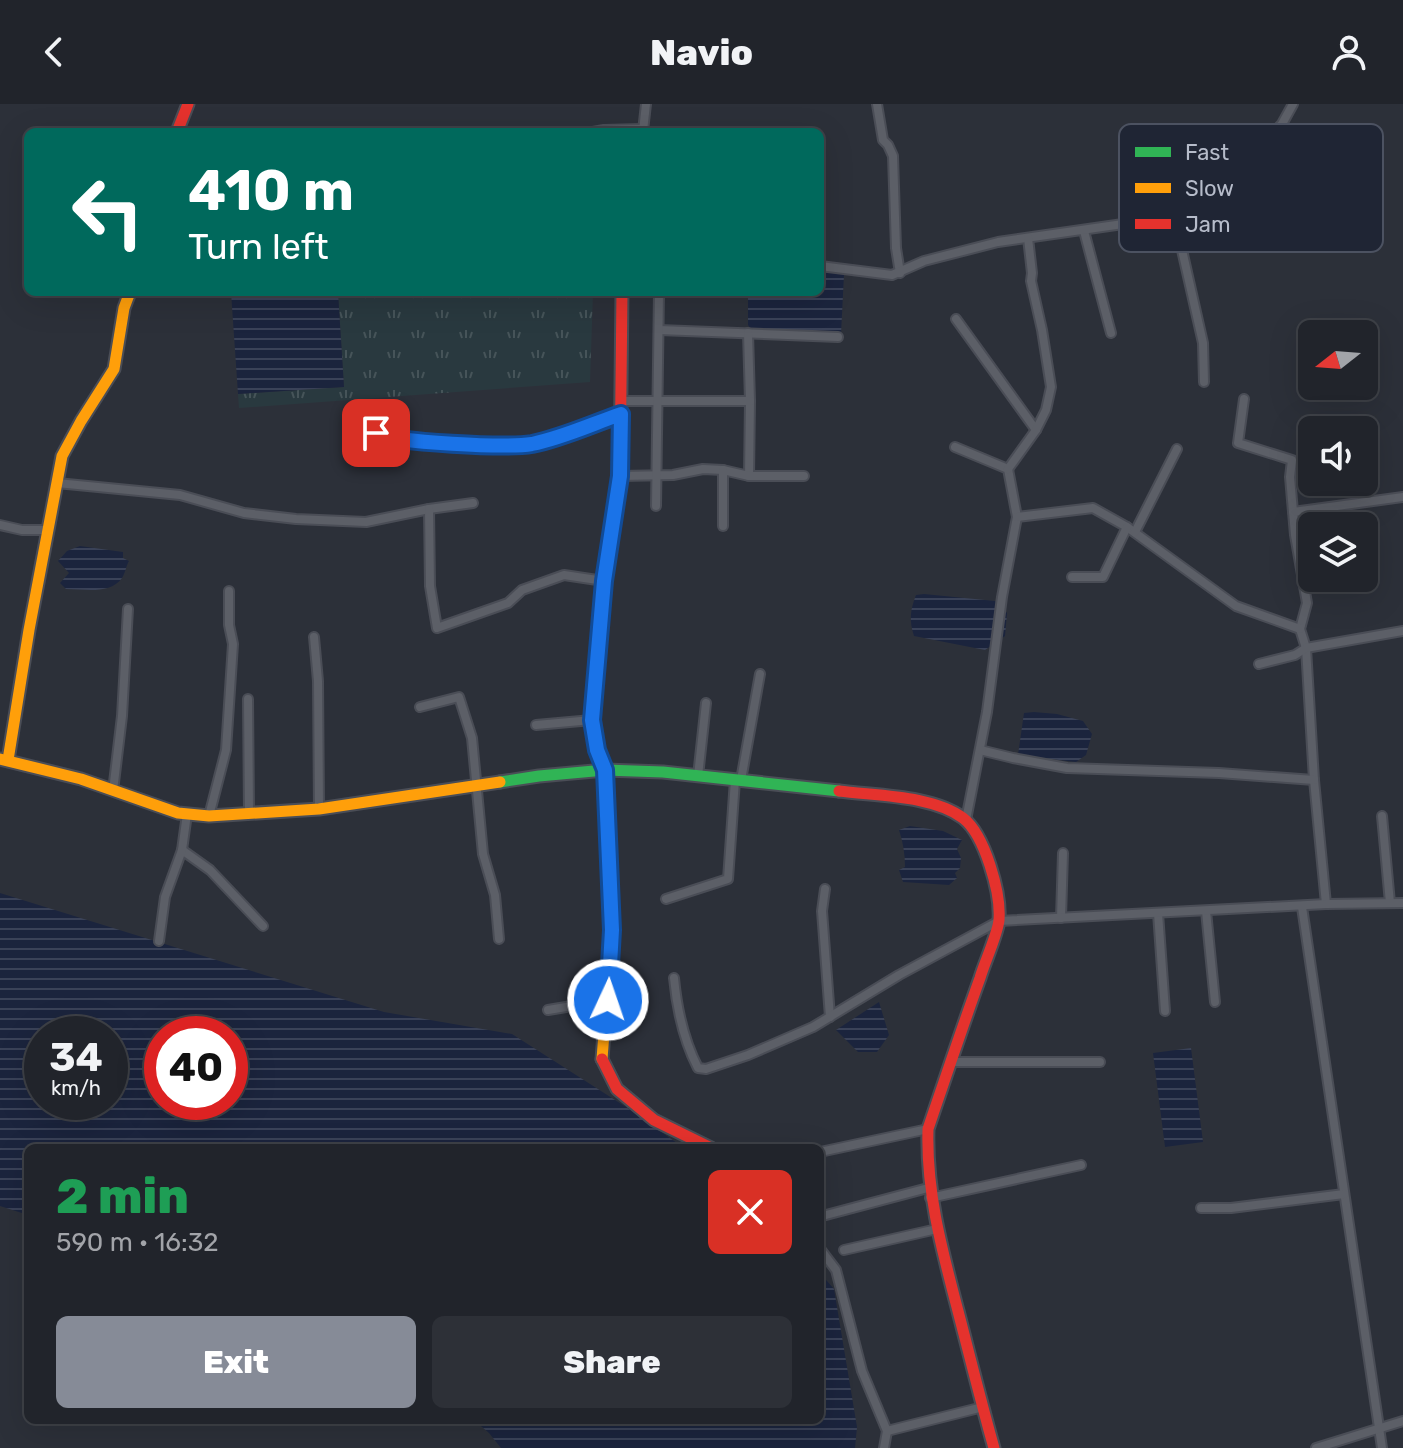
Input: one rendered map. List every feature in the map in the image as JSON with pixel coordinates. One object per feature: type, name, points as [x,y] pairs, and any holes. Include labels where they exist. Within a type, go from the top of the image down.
[{"type":"main road","points":[[179,128],[188,104]]},
{"type":"main road","points":[[128,296],[114,369],[62,456],[4,760],[81,779],[178,813],[209,816],[319,809],[539,776],[605,770],[663,772],[916,800],[948,810],[966,820],[985,846],[996,888],[999,921],[928,1129],[926,1151],[929,1193],[937,1229],[994,1448]]},
{"type":"main road","points":[[622,296],[620,476],[604,581],[592,720],[597,750],[605,770],[612,930],[601,1057],[617,1089],[654,1120],[703,1144]]},
{"type":"street","points":[[643,128],[646,104]]},
{"type":"street","points":[[877,104],[883,140],[893,156],[896,248],[900,273]]},
{"type":"street","points":[[1282,124],[1293,104]]},
{"type":"street","points":[[824,266],[892,275],[924,261],[998,242],[1119,225]]},
{"type":"street","points":[[1084,231],[1111,333]]},
{"type":"street","points":[[966,820],[987,712],[1002,597],[1017,517],[1008,469],[1036,430],[1046,410],[1051,387],[1031,281],[1028,238]]},
{"type":"street","points":[[1182,252],[1203,343],[1204,382]]},
{"type":"street","points":[[656,506],[659,296]]},
{"type":"street","points":[[956,319],[1036,430]]},
{"type":"street","points":[[659,330],[838,337]]},
{"type":"street","points":[[748,333],[749,476]]},
{"type":"street","points":[[1244,399],[1238,443],[1292,460],[1290,477],[1295,535],[1307,603],[1300,629],[1306,648],[1326,904]]},
{"type":"street","points":[[622,401],[750,401]]},
{"type":"street","points":[[365,418],[376,433],[385,437],[440,443],[530,444],[621,414]]},
{"type":"street","points":[[955,447],[1008,469]]},
{"type":"street","points":[[1072,577],[1103,577],[1177,449]]},
{"type":"street","points":[[620,476],[673,475],[703,469],[749,476],[804,476]]},
{"type":"street","points":[[723,470],[723,526]]},
{"type":"street","points":[[57,483],[180,495],[244,513],[296,519],[366,522],[473,503]]},
{"type":"street","points":[[1293,512],[1403,497]]},
{"type":"street","points":[[1017,517],[1093,508],[1131,529],[1236,606],[1300,629]]},
{"type":"street","points":[[429,509],[430,586],[437,628],[508,603],[522,590],[564,575],[604,581]]},
{"type":"street","points":[[0,525],[22,530],[48,530]]},
{"type":"street","points":[[209,816],[226,750],[233,644],[229,625],[229,591]]},
{"type":"street","points":[[113,791],[122,716],[128,609]]},
{"type":"street","points":[[1259,664],[1295,655],[1306,648],[1403,631]]},
{"type":"street","points":[[314,637],[318,681],[319,809]]},
{"type":"street","points":[[666,899],[728,879],[738,780],[760,674]]},
{"type":"street","points":[[420,707],[459,697],[472,738],[483,854],[495,895],[499,939]]},
{"type":"street","points":[[248,699],[249,812]]},
{"type":"street","points":[[698,776],[706,703]]},
{"type":"street","points":[[536,725],[592,720]]},
{"type":"street","points":[[980,750],[1067,768],[1314,780]]},
{"type":"street","points":[[159,941],[165,897],[182,850],[187,814]]},
{"type":"street","points":[[1382,816],[1390,903]]},
{"type":"street","points":[[182,850],[210,870],[263,926]]},
{"type":"street","points":[[1061,918],[1063,853]]},
{"type":"street","points":[[825,889],[822,911],[830,1017]]},
{"type":"street","points":[[674,978],[682,1029],[698,1068],[706,1069],[813,1027],[899,975],[999,921],[1326,904],[1403,903]]},
{"type":"street","points":[[1302,907],[1382,1448]]},
{"type":"street","points":[[1206,911],[1215,1002]]},
{"type":"street","points":[[1158,913],[1165,1011]]},
{"type":"street","points":[[548,1010],[608,1000]]},
{"type":"street","points":[[952,1062],[1100,1062]]},
{"type":"street","points":[[824,1151],[928,1129]]},
{"type":"street","points":[[826,1215],[1081,1165]]},
{"type":"street","points":[[1201,1208],[1231,1208],[1344,1194]]},
{"type":"street","points":[[844,1250],[937,1229]]},
{"type":"street","points":[[824,1254],[836,1270],[862,1371],[887,1431],[884,1448]]},
{"type":"street","points":[[887,1431],[983,1407]]},
{"type":"street","points":[[1316,1448],[1403,1421]]},
{"type":"green space","points":[[338,296],[593,296],[590,382],[239,408],[238,394],[344,387]]},
{"type":"water","points":[[824,272],[844,274],[841,334],[752,331],[748,325],[748,296],[824,296]]},
{"type":"water","points":[[231,296],[338,296],[344,387],[238,394]]},
{"type":"water","points":[[80,546],[123,552],[123,558],[129,561],[122,578],[104,589],[66,589],[60,583],[69,573],[58,561],[67,551]]},
{"type":"water","points":[[916,595],[995,601],[1007,613],[1005,636],[985,650],[914,636],[912,606]]},
{"type":"water","points":[[1024,713],[1083,721],[1092,734],[1086,755],[1076,762],[1018,755]]},
{"type":"water","points":[[910,826],[943,831],[962,840],[957,849],[961,858],[960,868],[955,873],[957,878],[949,885],[903,882],[899,870],[905,867],[905,857],[899,830]]},
{"type":"water","points":[[0,893],[384,1012],[512,1034],[678,1144],[24,1144],[24,1214],[0,1206]]},
{"type":"water","points":[[879,1002],[889,1035],[877,1052],[858,1052],[836,1030]]},
{"type":"water","points":[[1191,1048],[1203,1142],[1165,1147],[1153,1053]]},
{"type":"water","points":[[824,1278],[834,1289],[857,1427],[855,1448],[501,1448],[479,1424],[824,1424]]},
{"type":"traffic: fast","points":[[500,782],[605,770],[663,772],[839,791]]},
{"type":"traffic: slow","points":[[8,760],[62,456],[114,369],[128,296]]},
{"type":"traffic: slow","points":[[593,703],[595,737],[605,770],[612,930],[602,1059]]},
{"type":"traffic: slow","points":[[0,759],[81,779],[178,813],[209,816],[319,809],[500,782]]},
{"type":"traffic: jam","points":[[179,128],[188,104]]},
{"type":"traffic: jam","points":[[593,703],[604,581],[620,476],[622,296]]},
{"type":"traffic: jam","points":[[839,791],[903,798],[950,810],[963,818],[978,837],[994,880],[999,909],[998,926],[928,1129],[936,1221],[994,1448]]},
{"type":"traffic: jam","points":[[602,1059],[617,1089],[654,1120],[703,1144]]},
{"type":"route","points":[[376,433],[385,437],[440,443],[530,444],[621,414],[620,476],[604,581],[592,720],[597,750],[605,770],[612,930],[608,1000]]}]
